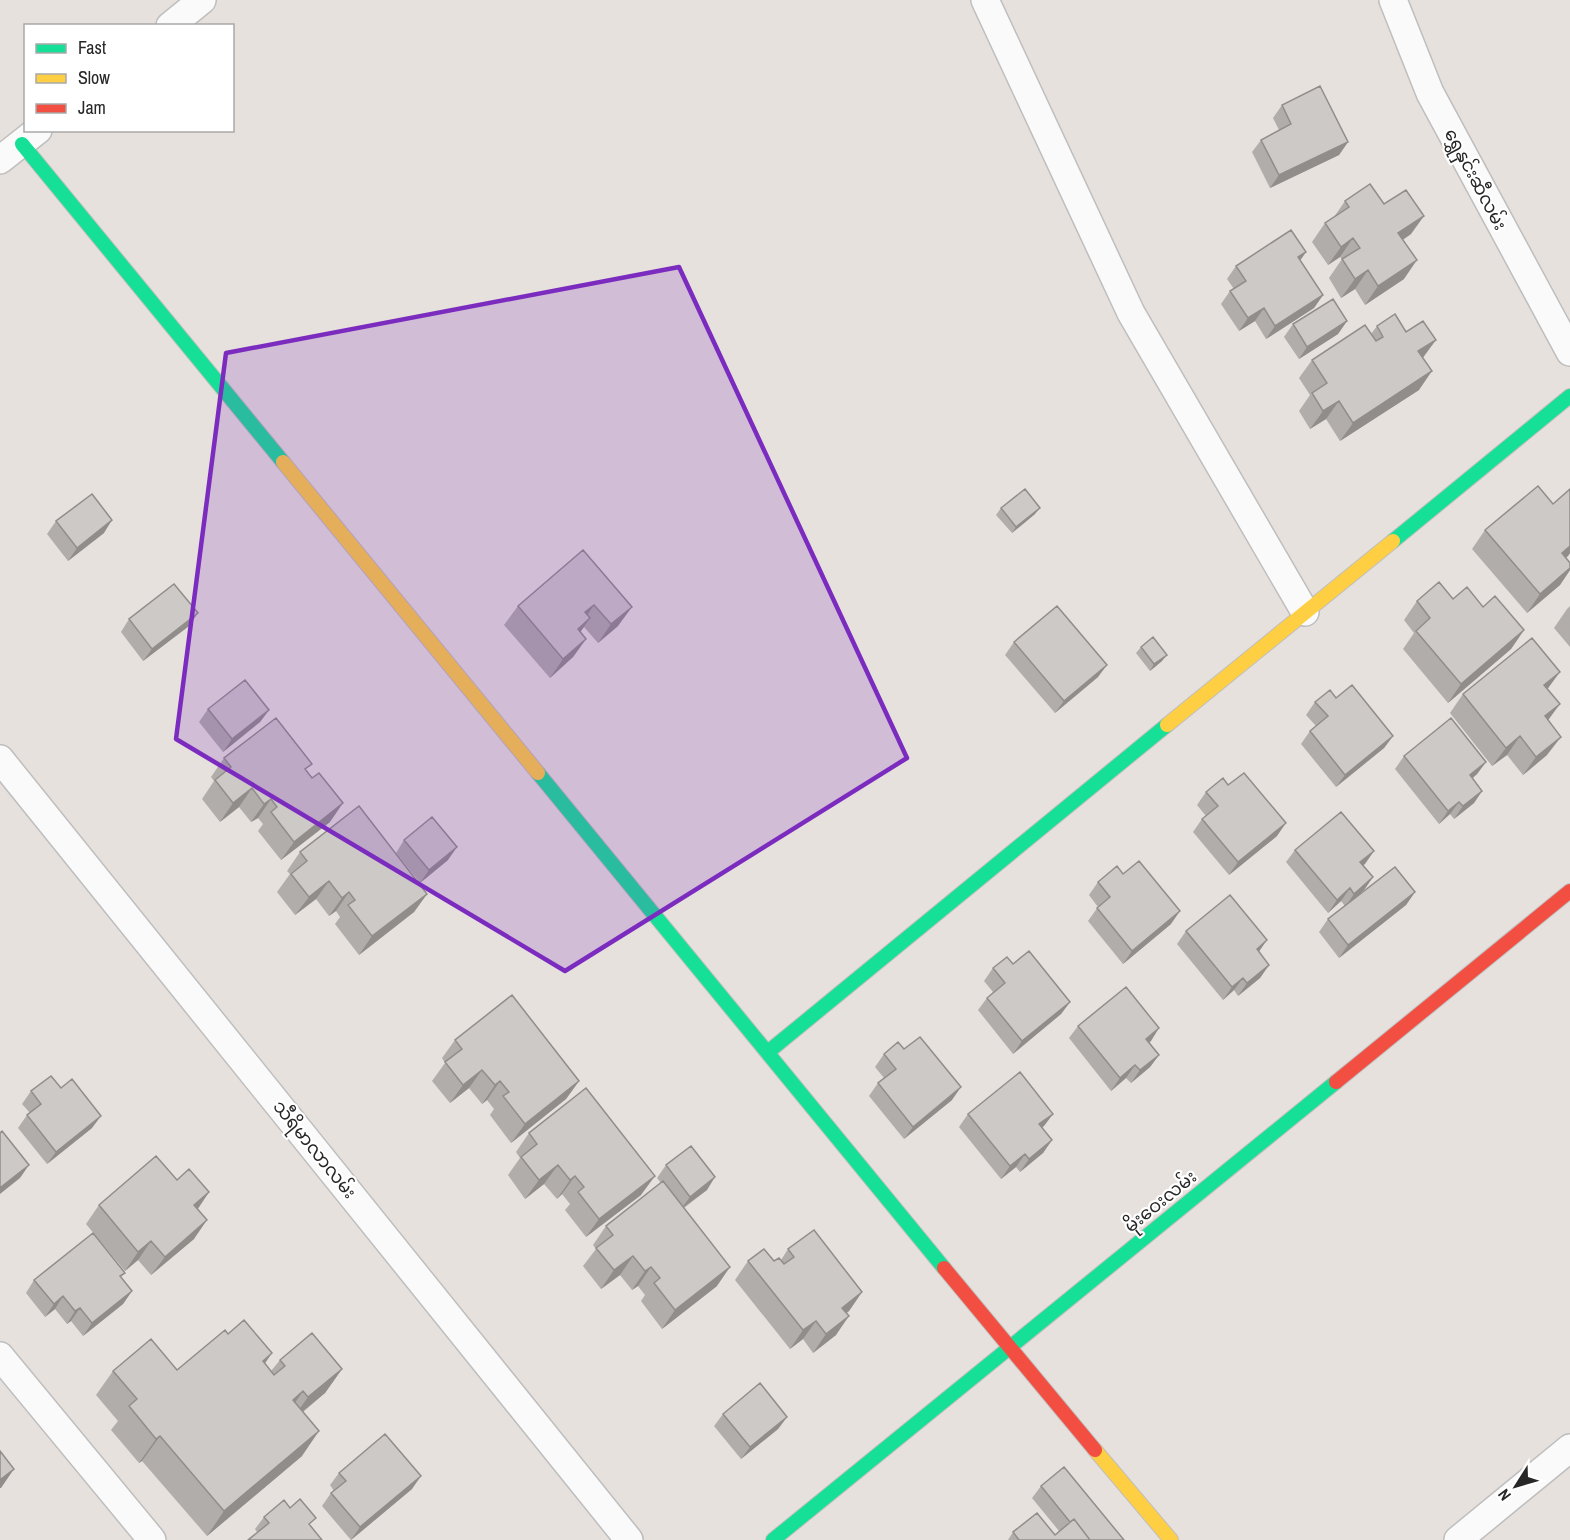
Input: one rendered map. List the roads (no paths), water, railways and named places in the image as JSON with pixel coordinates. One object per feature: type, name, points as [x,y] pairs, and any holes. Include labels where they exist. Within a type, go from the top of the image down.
[{"type":"street","points":[[172,24],[202,0]]},
{"type":"street","points":[[985,0],[1131,313],[1305,612]]},
{"type":"street","name":"ရွှေနှင်းဆီလမ်း","points":[[1393,0],[1430,93],[1570,352]]},
{"type":"street","points":[[0,160],[30,137],[1008,1348],[1171,1540]]},
{"type":"street","points":[[768,1052],[1570,396]]},
{"type":"street","name":"သီရိမာလာလမ်း","points":[[0,759],[629,1540]]},
{"type":"street","name":"မိုးဝေးလမ်း","points":[[773,1540],[1570,891]]},
{"type":"street","points":[[0,1356],[152,1540]]},
{"type":"street","points":[[1458,1540],[1570,1448]]}]
